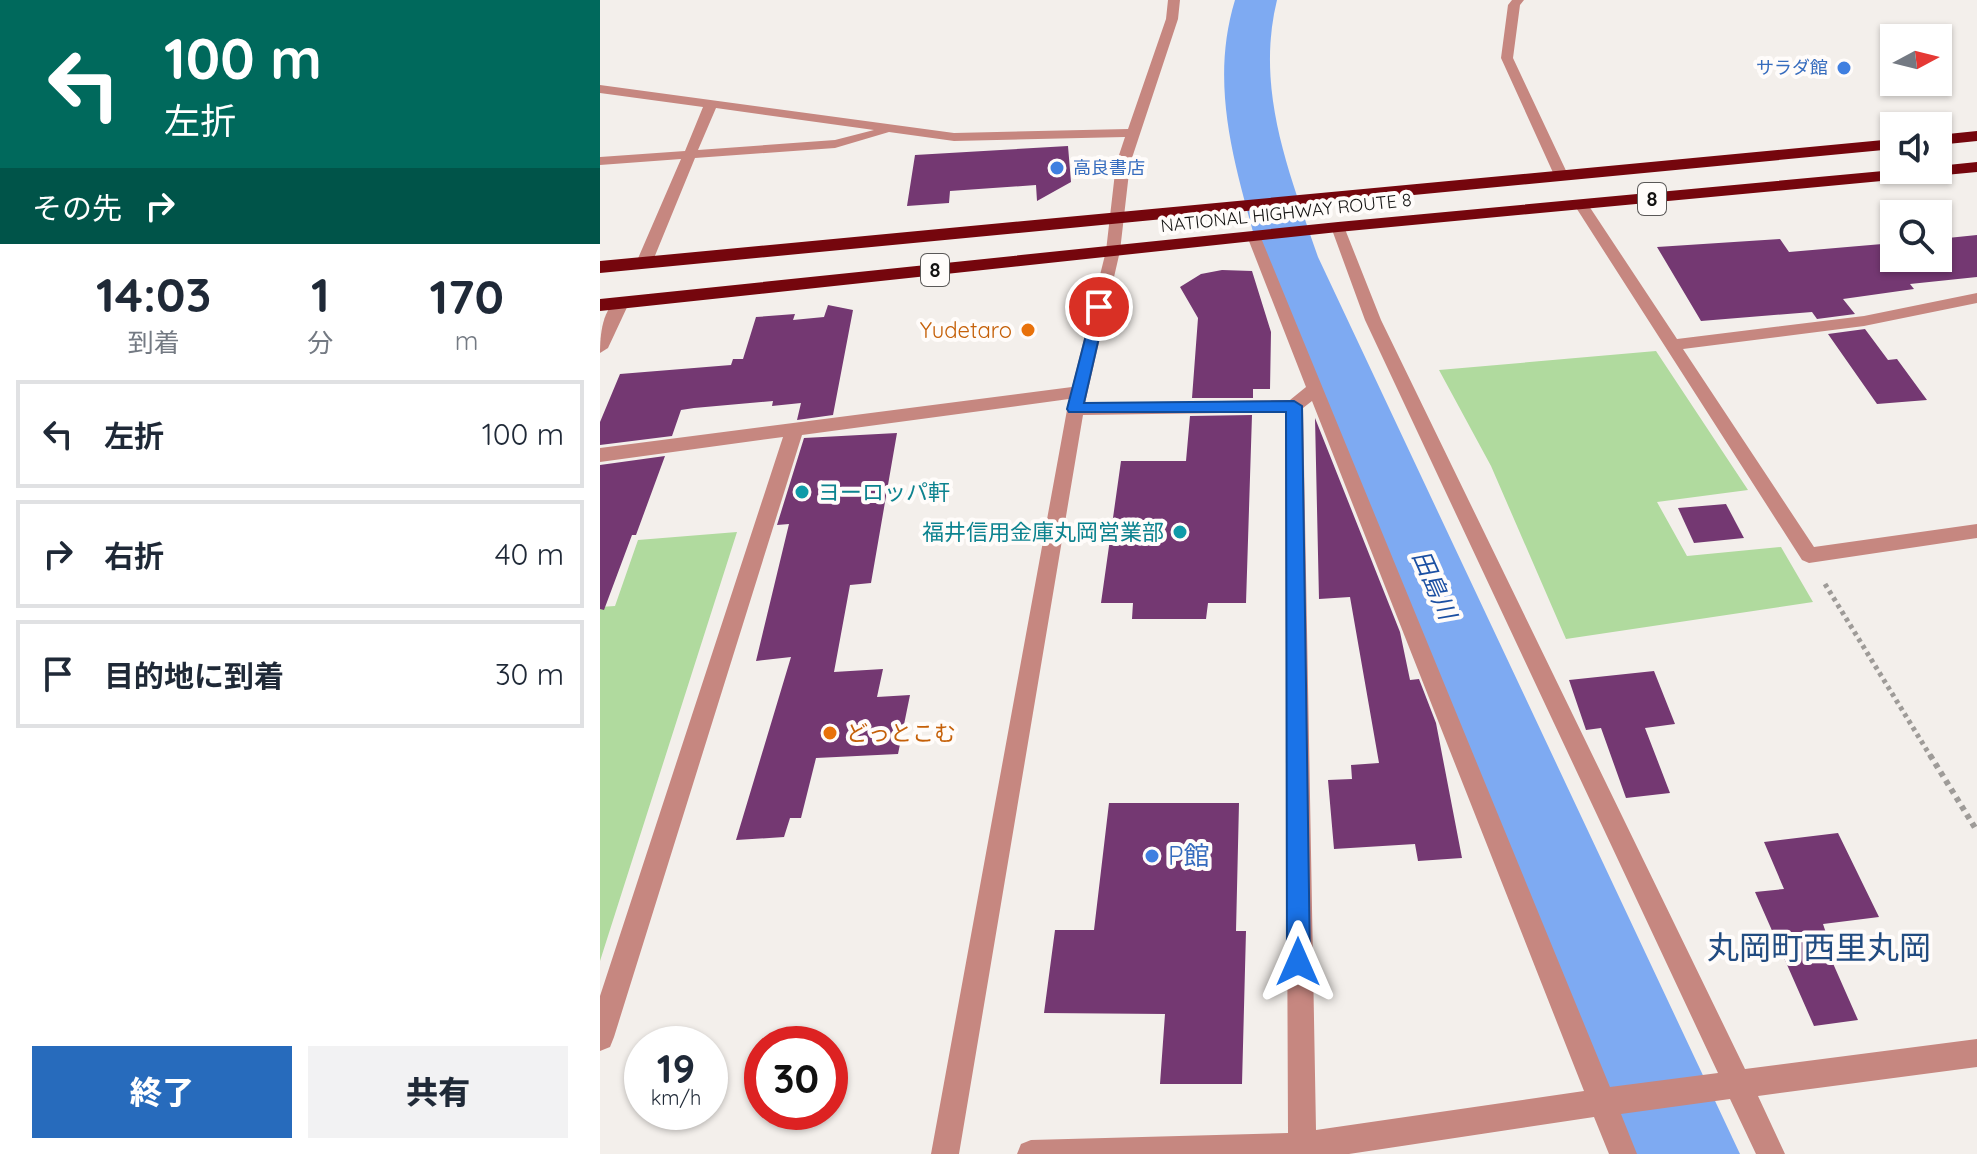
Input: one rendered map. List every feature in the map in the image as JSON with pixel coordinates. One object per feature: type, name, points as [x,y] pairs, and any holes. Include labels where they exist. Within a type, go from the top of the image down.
[{"type":"highway","points":[[1952,139],[1977,136]]},
{"type":"highway","name":"NATIONAL HIGHWAY ROUTE 8","points":[[600,267],[1880,145]]},
{"type":"highway","name":"NATIONAL HIGHWAY ROUTE 8","points":[[600,305],[1262,235],[1977,167]]},
{"type":"street","points":[[945,1154],[1077,400],[1113,251],[1123,164],[1172,19],[1174,0]]},
{"type":"street","points":[[1518,0],[1514,5],[1507,58],[1562,177]]},
{"type":"street","points":[[600,89],[954,137],[1132,133]]},
{"type":"street","points":[[644,263],[711,104]]},
{"type":"street","points":[[600,161],[835,144],[894,129]]},
{"type":"street","points":[[1582,206],[1809,555],[1977,531]]},
{"type":"street","points":[[1332,228],[1771,1154]]},
{"type":"street","points":[[1262,235],[1317,388],[1623,1154]]},
{"type":"street","points":[[1670,345],[1864,321],[1977,298]]},
{"type":"street","points":[[600,348],[621,303]]},
{"type":"street","points":[[600,455],[795,429],[1077,400],[1294,406],[1317,388]]},
{"type":"street","points":[[1294,406],[1301,1150]]},
{"type":"street","points":[[600,1037],[795,429]]},
{"type":"street","points":[[1031,1154],[1301,1150],[1602,1102],[1977,1053]]},
{"type":"path","points":[[1809,555],[1857,641],[1977,831]]},
{"type":"green space","points":[[1656,351],[1748,490],[1657,502],[1687,556],[1781,547],[1813,602],[1566,639],[1491,466],[1439,370]]},
{"type":"green space","points":[[737,532],[600,961],[600,607],[615,606],[638,540]]},
{"type":"building","points":[[1068,146],[1071,182],[1037,201],[1036,185],[950,191],[949,203],[907,206],[915,155]]},
{"type":"building","points":[[1977,235],[1977,277],[1910,284],[1914,289],[1843,299],[1855,314],[1817,319],[1812,312],[1701,321],[1657,247],[1780,239],[1789,252],[1880,244],[1880,272],[1952,272],[1952,238]]},
{"type":"building","points":[[1222,270],[1252,271],[1271,332],[1270,389],[1253,389],[1253,398],[1192,398],[1198,318],[1180,287],[1201,274]]},
{"type":"building","points":[[828,305],[853,310],[833,415],[797,420],[801,403],[772,406],[773,401],[694,408],[681,410],[672,436],[600,445],[600,422],[620,374],[731,365],[733,359],[743,359],[756,317],[795,314],[793,320],[824,317]]},
{"type":"building","points":[[1865,329],[1888,360],[1897,359],[1927,400],[1877,404],[1828,334]]},
{"type":"building","name":"福井信用金庫丸岡営業部","points":[[1252,415],[1246,603],[1208,603],[1206,619],[1132,619],[1133,603],[1101,603],[1121,461],[1186,461],[1190,416]]},
{"type":"building","points":[[1315,418],[1400,632],[1410,680],[1419,679],[1436,723],[1462,858],[1418,861],[1415,844],[1334,849],[1328,780],[1352,779],[1351,765],[1379,763],[1350,597],[1319,599]]},
{"type":"building","points":[[897,433],[871,583],[850,585],[834,672],[883,669],[877,697],[910,695],[898,754],[816,758],[801,818],[790,818],[784,837],[736,840],[791,657],[756,661],[789,524],[777,525],[804,438]]},
{"type":"building","points":[[665,456],[636,535],[632,535],[604,610],[600,609],[600,465]]},
{"type":"building","points":[[1726,504],[1744,538],[1694,543],[1678,508]]},
{"type":"building","points":[[1654,671],[1675,724],[1645,728],[1670,793],[1626,798],[1601,728],[1586,730],[1569,680]]},
{"type":"building","points":[[1109,803],[1239,803],[1236,931],[1246,931],[1242,1084],[1160,1084],[1165,1014],[1044,1013],[1055,930],[1094,930]]},
{"type":"building","points":[[1838,833],[1879,917],[1823,924],[1826,933],[1820,934],[1858,1020],[1814,1026],[1755,892],[1784,889],[1764,842]]},
{"type":"waterway","name":"田島川","points":[[1256,0],[1248,31],[1245,63],[1247,96],[1260,162],[1289,257],[1685,1154]]},
{"type":"place","name":"サラダ館","points":[[1844,68]]},
{"type":"place","name":"高良書店","points":[[1057,168]]},
{"type":"place","name":"Yudetaro","points":[[1028,330]]},
{"type":"place","name":"ヨーロッパ軒","points":[[802,492]]},
{"type":"place","name":"福井信用金庫丸岡営業部","points":[[1180,532]]},
{"type":"place","name":"どっとこむ","points":[[830,733]]},
{"type":"place","name":"P館","points":[[1152,856]]},
{"type":"district","name":"丸岡町西里丸岡","points":[[1819,948]]},
{"type":"route","points":[[1099,307],[1075,409],[1294,406],[1298,962]]}]
